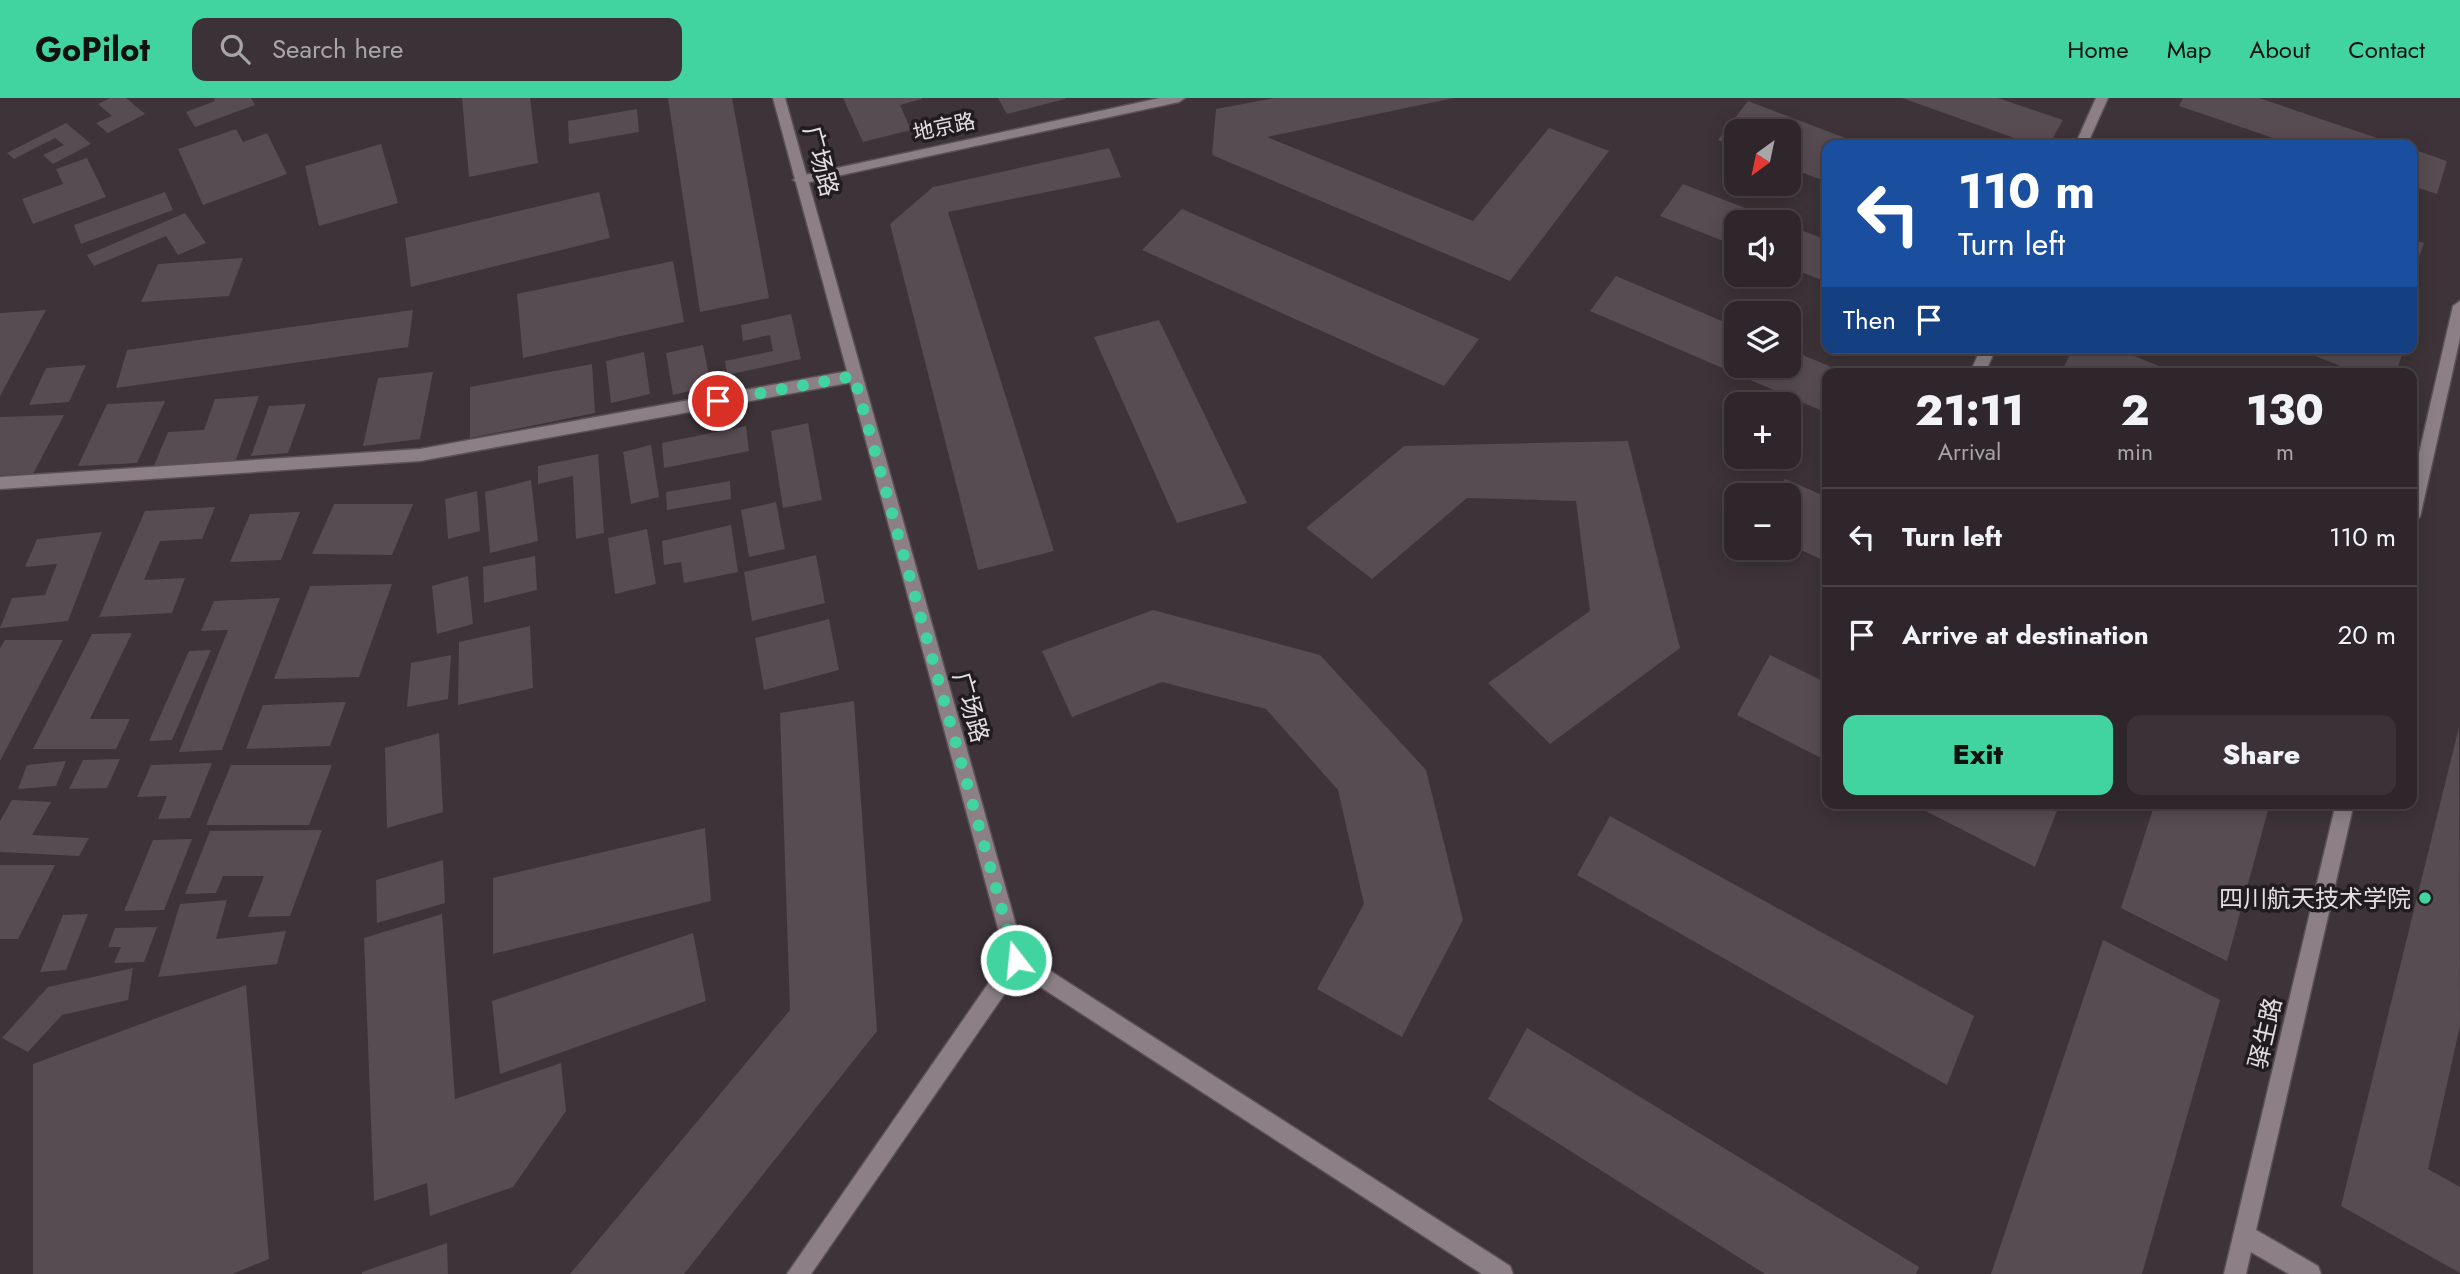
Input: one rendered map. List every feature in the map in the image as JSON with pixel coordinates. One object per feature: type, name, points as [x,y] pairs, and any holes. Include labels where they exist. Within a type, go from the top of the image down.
[{"type":"street","name":"广场路","points":[[779,98],[1016,960]]},
{"type":"street","name":"地京路","points":[[800,180],[1179,98]]},
{"type":"street","points":[[2083,140],[2102,98]]},
{"type":"street","points":[[2417,495],[2460,306]]},
{"type":"street","points":[[0,483],[419,455],[854,376]]},
{"type":"street","name":"驿生路","points":[[2235,1274],[2344,809]]},
{"type":"street","points":[[798,1274],[1016,960],[1502,1274]]},
{"type":"street","points":[[2245,1236],[2310,1274]]},
{"type":"building","points":[[110,98],[126,98],[145,114],[108,133],[96,123],[112,116],[98,104]]},
{"type":"building","points":[[214,98],[251,98],[255,105],[195,127],[186,112],[215,101]]},
{"type":"building","points":[[462,98],[530,98],[538,163],[469,177]]},
{"type":"building","points":[[668,98],[732,98],[769,298],[700,312]]},
{"type":"building","points":[[843,98],[922,99],[900,105],[911,130],[863,142]]},
{"type":"building","points":[[998,98],[1065,98],[1065,99],[1007,114]]},
{"type":"building","points":[[1274,98],[1454,98],[1267,137],[1473,221],[1549,128],[1609,151],[1510,281],[1212,155],[1216,109]]},
{"type":"building","points":[[1902,98],[1998,98],[2063,120],[2052,140],[2020,140]]},
{"type":"building","points":[[2183,98],[2259,98],[2383,140],[2279,140],[2179,106]]},
{"type":"building","points":[[1748,101],[1795,119],[1734,119]]},
{"type":"building","points":[[637,109],[639,132],[569,144],[568,121]]},
{"type":"building","points":[[1801,121],[1851,140],[1822,140],[1822,180],[1801,172]]},
{"type":"building","points":[[66,123],[91,144],[53,164],[43,155],[64,145],[55,138],[14,159],[7,153]]},
{"type":"building","points":[[236,129],[243,142],[267,133],[287,174],[203,205],[178,149]]},
{"type":"building","points":[[381,144],[398,203],[319,226],[305,166]]},
{"type":"building","points":[[1109,148],[1121,177],[948,212],[1054,551],[978,570],[890,224],[933,187]]},
{"type":"building","points":[[2417,151],[2447,161],[2437,194],[2417,188]]},
{"type":"building","points":[[87,158],[106,197],[33,224],[22,199],[63,184],[56,169]]},
{"type":"building","points":[[1683,184],[1750,210],[1724,210],[1724,241],[1660,216]]},
{"type":"building","points":[[165,192],[173,210],[81,244],[74,225]]},
{"type":"building","points":[[599,192],[610,238],[411,287],[405,238]]},
{"type":"building","points":[[1182,209],[1479,339],[1444,386],[1142,250]]},
{"type":"building","points":[[185,213],[206,243],[178,255],[166,236],[94,266],[87,255]]},
{"type":"building","points":[[1801,230],[1822,238],[1822,280],[1801,272]]},
{"type":"building","points":[[2417,241],[2424,243],[2417,263]]},
{"type":"building","points":[[243,258],[229,296],[141,302],[158,264]]},
{"type":"building","points":[[673,261],[684,322],[523,358],[517,294]]},
{"type":"building","points":[[1616,276],[1724,322],[1724,369],[1590,311]]},
{"type":"building","points":[[46,310],[0,396],[0,313]]},
{"type":"building","points":[[413,310],[408,347],[116,388],[127,350]]},
{"type":"building","points":[[791,314],[801,359],[727,375],[725,361],[773,351],[770,335],[743,341],[741,325]]},
{"type":"building","points":[[1159,320],[1247,503],[1177,523],[1094,337]]},
{"type":"building","points":[[703,345],[711,386],[673,395],[666,353]]},
{"type":"building","points":[[644,352],[650,394],[611,403],[606,361]]},
{"type":"building","points":[[1801,354],[1834,368],[1822,368],[1822,411],[1801,402],[1801,392],[1778,392],[1746,378],[1801,378]]},
{"type":"building","points":[[2070,354],[2130,354],[2164,368],[2063,368]]},
{"type":"building","points":[[2310,354],[2402,354],[2398,368],[2345,368]]},
{"type":"building","points":[[592,364],[595,413],[470,438],[470,387]]},
{"type":"building","points":[[86,365],[69,402],[29,405],[46,368]]},
{"type":"building","points":[[433,372],[420,439],[363,446],[378,378]]},
{"type":"building","points":[[259,396],[235,462],[153,468],[168,432],[204,430],[215,399]]},
{"type":"building","points":[[165,401],[137,463],[78,466],[107,404]]},
{"type":"building","points":[[306,404],[288,453],[251,456],[269,406]]},
{"type":"building","points":[[64,415],[33,474],[0,475],[0,417]]},
{"type":"building","points":[[808,423],[822,500],[783,508],[771,431]]},
{"type":"building","points":[[746,426],[749,451],[664,468],[662,443]]},
{"type":"building","points":[[1628,441],[1680,648],[1550,744],[1488,683],[1590,611],[1576,501],[1467,498],[1372,579],[1306,528],[1404,446]]},
{"type":"building","points":[[651,445],[659,497],[631,504],[623,452]]},
{"type":"building","points":[[598,454],[604,533],[576,539],[573,476],[538,484],[538,466]]},
{"type":"building","points":[[531,480],[538,541],[490,553],[485,492]]},
{"type":"building","points":[[730,481],[731,499],[667,510],[666,492]]},
{"type":"building","points":[[1801,486],[1822,495],[1822,560],[1801,550]]},
{"type":"building","points":[[477,491],[480,531],[448,539],[445,499]]},
{"type":"building","points":[[776,502],[785,549],[749,557],[741,510]]},
{"type":"building","points":[[334,504],[413,504],[392,555],[312,554]]},
{"type":"building","points":[[215,507],[202,539],[160,541],[144,580],[185,578],[172,613],[99,617],[145,511]]},
{"type":"building","points":[[300,512],[281,560],[230,562],[250,514]]},
{"type":"building","points":[[731,525],[738,572],[684,583],[681,562],[664,565],[662,541]]},
{"type":"building","points":[[647,529],[656,584],[615,594],[608,538]]},
{"type":"building","points":[[102,532],[68,621],[0,628],[12,598],[45,595],[57,564],[25,567],[37,539]]},
{"type":"building","points":[[816,555],[825,603],[752,621],[744,572]]},
{"type":"building","points":[[535,556],[537,590],[484,603],[483,567]]},
{"type":"building","points":[[468,576],[473,624],[437,634],[432,586]]},
{"type":"building","points":[[392,584],[359,677],[274,679],[310,586]]},
{"type":"building","points":[[280,598],[222,750],[179,752],[228,630],[201,631],[214,601]]},
{"type":"building","points":[[1153,610],[1320,655],[1426,770],[1463,920],[1402,1037],[1317,989],[1364,904],[1338,790],[1266,709],[1162,682],[1072,717],[1042,651]]},
{"type":"building","points":[[829,619],[839,670],[764,690],[755,638]]},
{"type":"building","points":[[530,626],[533,688],[458,705],[459,642]]},
{"type":"building","points":[[132,633],[90,719],[130,719],[116,749],[33,749],[92,634]]},
{"type":"building","points":[[5,640],[63,640],[0,761],[0,648]]},
{"type":"building","points":[[211,650],[172,740],[149,741],[189,651]]},
{"type":"building","points":[[451,655],[448,699],[407,707],[411,663]]},
{"type":"building","points":[[1770,655],[1822,681],[1822,758],[1737,715]]},
{"type":"building","points":[[854,701],[877,1031],[684,1274],[570,1274],[790,1010],[780,713]]},
{"type":"building","points":[[346,702],[330,746],[246,749],[263,705]]},
{"type":"building","name":"四川航天技术学院","points":[[2459,727],[2460,1026],[2428,1169],[2460,1187],[2460,1273],[2341,1206]]},
{"type":"building","points":[[439,733],[443,812],[387,828],[385,748]]},
{"type":"building","points":[[120,759],[107,788],[69,789],[83,760]]},
{"type":"building","points":[[66,761],[56,786],[18,789],[27,765]]},
{"type":"building","points":[[212,763],[190,818],[158,819],[167,796],[137,797],[151,765]]},
{"type":"building","points":[[231,765],[332,765],[309,825],[206,825]]},
{"type":"building","points":[[12,800],[51,802],[32,835],[89,838],[79,856],[0,852],[0,821]]},
{"type":"building","points":[[1922,809],[2058,809],[2035,867]]},
{"type":"building","points":[[2153,809],[2268,809],[2227,961],[2121,908]]},
{"type":"building","points":[[1610,816],[1974,1016],[1947,1085],[1577,875]]},
{"type":"building","points":[[705,828],[711,901],[493,954],[493,878]]},
{"type":"building","points":[[322,830],[290,916],[248,917],[264,876],[223,876],[216,893],[185,894],[210,831]]},
{"type":"building","points":[[192,839],[164,910],[124,911],[153,840]]},
{"type":"building","points":[[443,860],[445,903],[377,923],[376,880]]},
{"type":"building","points":[[0,865],[55,865],[18,939],[0,939]]},
{"type":"building","points":[[227,900],[216,939],[286,931],[277,964],[158,977],[180,904]]},
{"type":"building","points":[[88,914],[66,970],[40,972],[63,915]]},
{"type":"building","points":[[442,914],[455,1099],[561,1063],[566,1111],[513,1187],[430,1216],[427,1183],[374,1201],[364,938]]},
{"type":"building","points":[[157,927],[144,962],[114,963],[121,947],[108,947],[115,928]]},
{"type":"building","points":[[693,933],[706,1001],[500,1074],[492,1001]]},
{"type":"building","points":[[2103,940],[2220,1000],[2142,1274],[1991,1274]]},
{"type":"building","points":[[133,968],[128,1000],[62,1015],[28,1052],[2,1038],[48,987]]},
{"type":"building","points":[[246,985],[269,1259],[232,1274],[33,1274],[33,1064]]},
{"type":"building","points":[[1527,1028],[1919,1267],[1916,1274],[1765,1274],[1488,1099]]},
{"type":"building","points":[[447,1243],[448,1274],[362,1274],[362,1272]]},
{"type":"place","name":"四川航天技术学院","points":[[2425,898]]},
{"type":"route","points":[[718,401],[854,376],[1016,960]]}]
